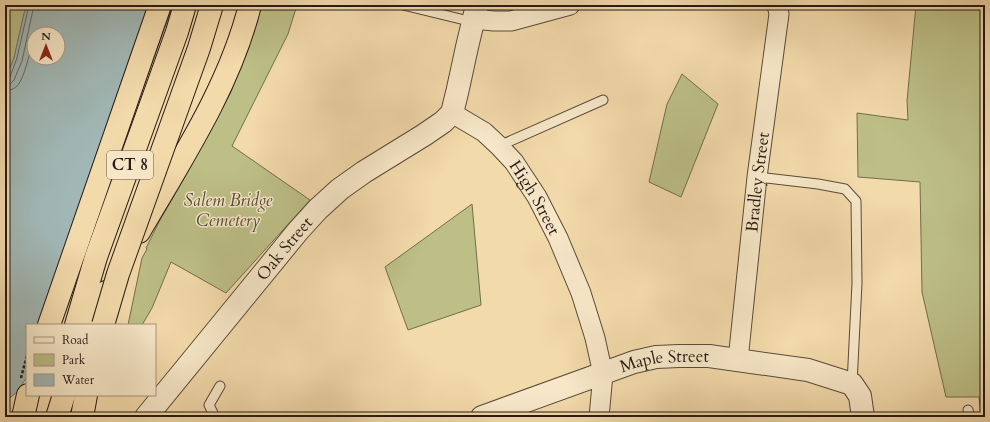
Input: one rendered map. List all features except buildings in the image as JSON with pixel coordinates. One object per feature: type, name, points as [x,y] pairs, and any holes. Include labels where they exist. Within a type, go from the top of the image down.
[{"type":"highway","points":[[49,324],[160,5]]},
{"type":"highway","name":"CT 8","points":[[76,324],[96,257],[177,32],[185,5]]},
{"type":"highway","name":"CT 8","points":[[102,324],[118,274],[199,48],[212,5]]},
{"type":"highway","points":[[91,324],[118,268],[182,158],[221,86],[245,24],[250,5]]},
{"type":"highway","points":[[56,417],[60,396]]},
{"type":"highway","points":[[56,417],[64,396]]},
{"type":"highway","points":[[82,417],[86,396]]},
{"type":"street","points":[[452,113],[458,93],[474,15],[494,21],[511,21],[570,5]]},
{"type":"street","name":"Bradley Street","points":[[738,360],[758,177],[779,14],[777,5]]},
{"type":"street","name":"High Street","points":[[452,113],[484,132],[514,162],[534,191],[558,238],[581,293],[595,338],[603,374],[599,417]]},
{"type":"street","name":"Oak Street","points":[[146,417],[298,231],[318,209],[340,189],[364,172],[424,135],[452,113]]},
{"type":"street","name":"Maple Street","points":[[482,417],[517,412],[603,374],[634,362],[656,357],[709,356],[808,370],[852,384]]},
{"type":"street","points":[[852,384],[860,396],[863,417]]},
{"type":"lane","points":[[403,5],[474,15]]},
{"type":"lane","points":[[499,146],[604,100]]},
{"type":"lane","points":[[758,177],[818,184],[845,189],[856,201],[857,283],[852,384]]},
{"type":"lane","points":[[215,417],[209,405],[220,386]]},
{"type":"green space","points":[[5,5],[26,5],[14,58],[5,78]]},
{"type":"green space","name":"Salem Bridge Cemetery","points":[[261,5],[297,5],[288,34],[232,146],[310,200],[226,293],[171,262],[152,308],[143,324],[128,324],[142,258],[147,249],[146,248],[230,94]]},
{"type":"green space","points":[[916,5],[985,5],[985,417],[981,417],[979,397],[946,397],[922,292],[920,182],[858,177],[857,113],[908,120],[907,101]]},
{"type":"green space","points":[[682,74],[718,104],[681,197],[649,182],[667,104]]},
{"type":"green space","points":[[472,204],[481,305],[408,330],[385,267]]},
{"type":"water","points":[[26,5],[173,5],[112,174],[51,324],[26,324],[26,378],[17,392],[5,402],[5,80],[14,58]]}]
